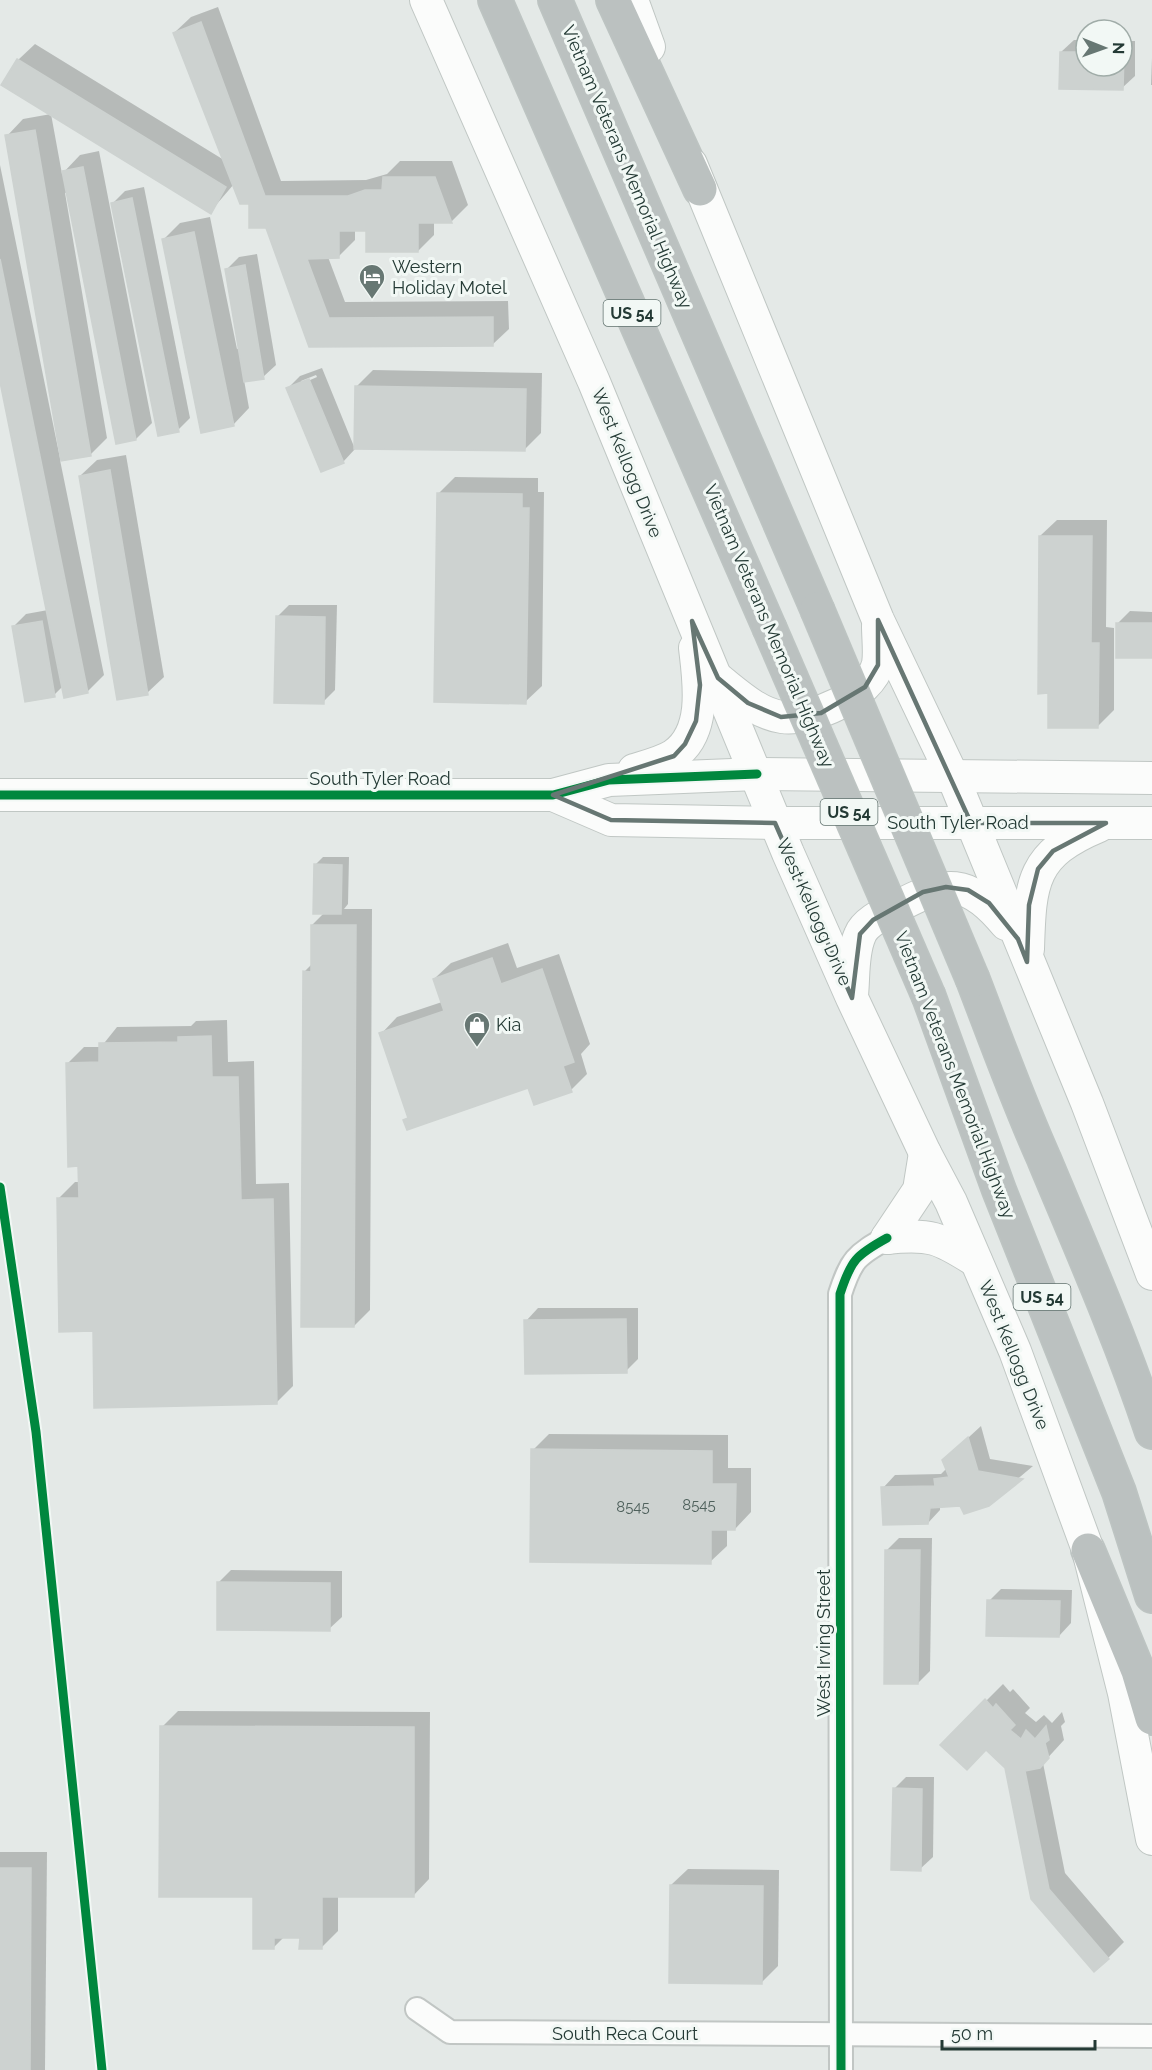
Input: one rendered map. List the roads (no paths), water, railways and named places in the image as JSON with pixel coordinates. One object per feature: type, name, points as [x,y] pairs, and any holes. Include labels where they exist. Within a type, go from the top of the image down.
[{"type":"highway","name":"Vietnam Veterans Memorial Highway","points":[[495,0],[929,998],[999,1190],[1119,1492],[1152,1596]]},
{"type":"highway","name":"Vietnam Veterans Memorial Highway","points":[[555,0],[817,609],[973,980],[1043,1158],[1086,1254],[1152,1432]]},
{"type":"highway","points":[[614,0],[700,189]]},
{"type":"highway","points":[[1088,1550],[1138,1671],[1152,1718]]},
{"type":"main road","name":"West Kellogg Drive","points":[[426,0],[594,382],[776,823],[852,998],[925,1153],[951,1202],[1015,1351],[1088,1550],[1124,1693],[1152,1839]]},
{"type":"main road","points":[[632,0],[700,189],[878,620],[953,777],[1022,950],[1088,1103],[1152,1274]]},
{"type":"main road","points":[[718,678],[748,703],[781,717],[821,713],[865,687],[878,665],[878,620]]},
{"type":"main road","points":[[609,780],[674,756],[691,736],[700,685],[692,621]]},
{"type":"main road","name":"South Tyler Road","points":[[0,795],[552,795],[609,780],[757,774],[1152,778]]},
{"type":"main road","name":"South Tyler Road","points":[[552,795],[611,820],[776,823],[1152,823]]},
{"type":"main road","points":[[1022,950],[1029,905],[1038,869],[1053,851],[1078,834],[1106,823]]},
{"type":"main road","points":[[852,998],[860,934],[873,920],[923,892],[946,887],[968,890],[989,903],[1022,950]]},
{"type":"main road","points":[[887,1238],[919,1190],[925,1153]]},
{"type":"main road","points":[[887,1238],[915,1234],[935,1238],[976,1260]]},
{"type":"street","name":"West Irving Street","points":[[841,2070],[840,1294],[849,1264],[869,1248],[887,1238]]},
{"type":"street","name":"South Reca Court","points":[[417,2009],[450,2032],[1152,2036]]},
{"type":"place","name":"Western Holiday Motel","points":[[372,300]]},
{"type":"place","name":"Kia","points":[[477,1048]]}]
